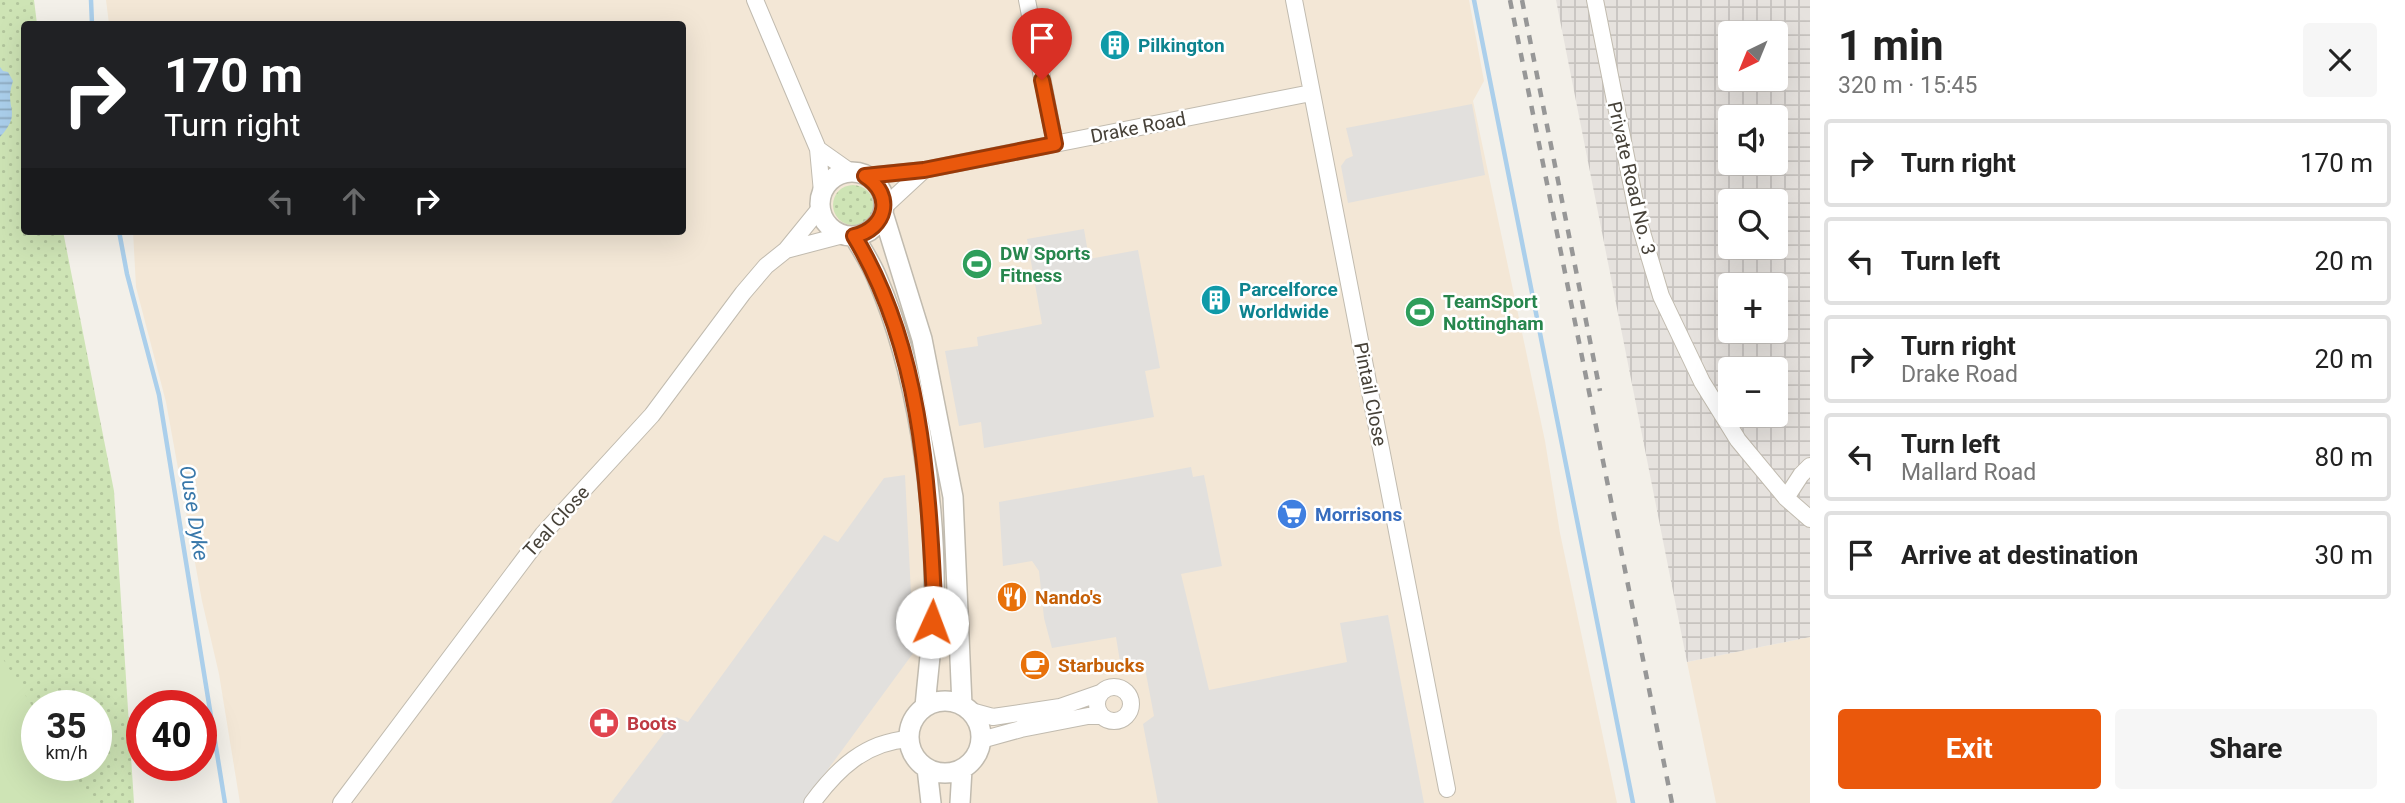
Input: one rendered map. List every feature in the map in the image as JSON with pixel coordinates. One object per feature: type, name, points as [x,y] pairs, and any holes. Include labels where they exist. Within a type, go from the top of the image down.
[{"type":"street","points":[[755,0],[818,149],[821,199],[826,222],[834,230],[848,236],[866,234],[876,226],[883,211],[924,170]]},
{"type":"street","points":[[1027,0],[1055,144]]},
{"type":"street","name":"Pintail Close","points":[[1294,0],[1447,789]]},
{"type":"street","name":"Private Road No. 3","points":[[1595,0],[1639,222],[1661,296],[1702,382],[1738,440],[1786,498],[1810,519]]},
{"type":"street","name":"Drake Road","points":[[859,174],[924,170],[1311,93]]},
{"type":"street","points":[[818,149],[878,187],[882,194],[883,211],[896,260],[922,339],[953,497],[966,708],[979,724],[981,740],[979,750],[972,761],[962,769],[944,773],[927,768],[913,754],[909,739],[912,723],[925,707],[937,702],[949,701],[966,708],[993,717],[1060,707],[1100,693],[1104,689],[1117,687],[1127,692],[1131,700],[1129,712],[1122,720],[1113,722],[1101,716],[1088,716],[981,740]]},
{"type":"street","points":[[821,199],[830,181],[840,175],[859,174]]},
{"type":"street","name":"Teal Close","points":[[341,803],[526,554],[571,501],[652,415],[743,293],[766,266],[786,250],[821,199]]},
{"type":"street","points":[[848,236],[877,276],[887,303],[911,382],[926,466],[934,600],[925,707]]},
{"type":"street","name":"Teal Close","points":[[786,250],[848,236]]},
{"type":"street","points":[[1786,498],[1810,466]]},
{"type":"street","points":[[1100,693],[1096,705],[1101,716]]},
{"type":"street","points":[[812,803],[843,767],[859,754],[874,746],[909,739]]},
{"type":"street","points":[[927,768],[930,803]]},
{"type":"street","points":[[960,803],[962,769]]},
{"type":"shaded area","points":[[106,0],[1469,0],[1484,81],[1473,101],[1545,441],[1560,533],[1617,803],[240,803],[219,674],[202,601],[166,402],[136,287],[133,235],[686,235],[686,21],[109,21]]},
{"type":"shaded area","points":[[1556,0],[1810,0],[1810,637],[1687,662]]},
{"type":"shaded area","points":[[1472,104],[1485,175],[1348,203],[1341,166],[1346,159],[1353,156],[1346,128]]},
{"type":"shaded area","points":[[1084,229],[1089,259],[1138,250],[1160,368],[1145,371],[1154,417],[984,448],[981,422],[959,426],[945,351],[978,346],[977,337],[1042,324],[1027,239]]},
{"type":"shaded area","points":[[1191,467],[1193,477],[1204,475],[1222,566],[1181,574],[1209,690],[1347,662],[1340,623],[1388,615],[1424,803],[1158,803],[1143,724],[1154,716],[1144,663],[1121,668],[1116,637],[1052,648],[1044,618],[1039,571],[1032,561],[1003,566],[999,502]]},
{"type":"shaded area","points":[[905,475],[914,652],[807,798],[807,803],[611,803],[676,717],[688,722],[824,535],[838,542],[884,478]]},
{"type":"shaded area","points":[[1810,637],[1810,803],[1716,803],[1687,662]]},
{"type":"green space","points":[[0,0],[34,0],[37,21],[21,21],[21,235],[64,235],[114,491],[127,690],[126,781],[133,781],[134,803],[0,803]]},
{"type":"green space","points":[[853,185],[867,191],[873,205],[867,219],[853,225],[839,219],[833,205],[839,191]]},
{"type":"green space","points":[[0,654],[22,690],[21,781],[77,781],[91,803],[0,803]]},
{"type":"water","points":[[0,67],[8,72],[13,81],[10,98],[11,121],[0,137]]},
{"type":"waterway","name":"Ouse Dyke","points":[[91,0],[92,21]]},
{"type":"waterway","points":[[1474,0],[1633,803]]},
{"type":"waterway","name":"Ouse Dyke","points":[[120,235],[127,274],[159,395],[225,803]]},
{"type":"railway","points":[[1510,0],[1672,803]]},
{"type":"railway","points":[[1522,0],[1600,391]]},
{"type":"place","name":"Pilkington","points":[[1115,45]]},
{"type":"place","name":"DW Sports Fitness","points":[[977,264]]},
{"type":"place","name":"Parcelforce Worldwide","points":[[1216,300]]},
{"type":"place","name":"TeamSport Nottingham","points":[[1420,312]]},
{"type":"place","name":"Morrisons","points":[[1292,514]]},
{"type":"place","name":"Nando's","points":[[1012,597]]},
{"type":"place","name":"Starbucks","points":[[1035,665]]},
{"type":"place","name":"Boots","points":[[604,723]]},
{"type":"route","points":[[932,622],[934,600],[926,466],[911,382],[877,276],[854,236],[866,234],[876,226],[883,213],[882,194],[873,181],[865,176],[924,170],[1055,144],[1042,80]]}]
